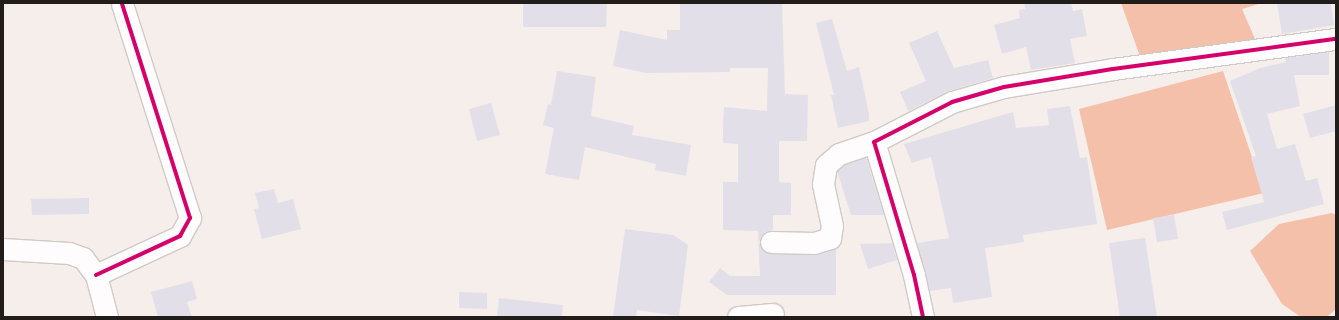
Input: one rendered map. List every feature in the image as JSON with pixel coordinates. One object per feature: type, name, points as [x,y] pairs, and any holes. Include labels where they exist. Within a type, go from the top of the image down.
[{"type":"street","points":[[96,275],[180,236],[190,218],[122,3]]},
{"type":"street","points":[[772,242],[814,243],[830,238],[832,226],[823,184],[826,165],[839,154],[874,142],[952,102],[1004,87],[1113,69],[1336,39]]},
{"type":"street","points":[[874,142],[914,275],[923,317]]},
{"type":"street","points":[[3,249],[69,253],[83,258],[96,275],[107,317]]},
{"type":"street","points":[[738,317],[773,314]]},
{"type":"shaded area","points":[[1121,3],[1262,3],[1242,9],[1259,48],[1143,65]]},
{"type":"shaded area","points":[[1223,71],[1264,193],[1107,230],[1079,109]]},
{"type":"shaded area","points":[[1332,213],[1336,215],[1336,309],[1327,317],[1301,317],[1282,304],[1250,251],[1279,224]]},
{"type":"building","points":[[523,3],[607,3],[606,27],[523,27]]},
{"type":"building","points":[[680,3],[782,3],[785,94],[808,95],[807,141],[779,141],[779,182],[791,183],[791,215],[773,215],[773,230],[765,232],[759,242],[764,252],[771,254],[814,255],[836,248],[836,295],[727,295],[709,282],[720,268],[730,276],[760,276],[758,231],[723,230],[723,182],[738,182],[738,144],[723,143],[723,125],[724,107],[767,111],[768,68],[730,68],[730,72],[646,73],[613,66],[620,30],[667,40],[667,30],[680,30]]},
{"type":"building","points":[[1024,3],[1071,3],[1073,11],[1082,9],[1087,36],[1070,39],[1075,63],[1031,70],[1026,47],[1002,54],[994,25],[1020,18],[1019,10],[1025,9]]},
{"type":"building","points":[[1277,3],[1331,3],[1334,25],[1282,34]]},
{"type":"building","points":[[832,19],[847,71],[859,67],[869,114],[869,121],[838,128],[831,95],[834,95],[816,23]]},
{"type":"building","points":[[937,31],[954,68],[988,60],[993,78],[949,91],[908,111],[900,92],[926,81],[909,43]]},
{"type":"building","points":[[1329,52],[1329,75],[1294,75],[1300,106],[1267,114],[1277,149],[1295,144],[1306,181],[1317,178],[1324,204],[1227,230],[1222,212],[1264,202],[1251,157],[1256,156],[1230,81],[1260,68],[1286,62],[1285,58]]},
{"type":"building","points":[[557,71],[596,77],[591,116],[634,126],[632,135],[691,145],[686,176],[655,170],[656,164],[585,147],[579,180],[545,174],[554,128],[543,125],[548,104],[551,105]]},
{"type":"building","points":[[491,103],[500,135],[477,141],[469,109]]},
{"type":"building","points":[[1336,105],[1336,131],[1310,138],[1303,114]]},
{"type":"building","points":[[1070,106],[1080,158],[1087,157],[1097,224],[1023,235],[1024,242],[985,248],[992,297],[953,303],[951,288],[930,291],[917,243],[949,238],[931,157],[912,163],[904,144],[1013,112],[1016,128],[1049,125],[1047,109]]},
{"type":"building","points":[[866,157],[884,215],[851,215],[837,171],[845,165]]},
{"type":"building","points":[[274,189],[278,203],[293,199],[301,229],[262,239],[254,209],[259,208],[255,193]]},
{"type":"building","points":[[89,198],[89,214],[32,215],[31,199]]},
{"type":"building","points":[[1174,215],[1178,239],[1157,242],[1153,218]]},
{"type":"building","points":[[625,229],[673,235],[688,245],[679,316],[637,310],[636,317],[613,317]]},
{"type":"building","points":[[1145,238],[1157,317],[1120,317],[1109,243]]},
{"type":"building","points":[[892,243],[897,260],[868,269],[860,244]]},
{"type":"building","points":[[192,281],[197,299],[187,302],[192,317],[158,317],[151,292]]},
{"type":"building","points":[[459,292],[487,293],[487,309],[459,308]]},
{"type":"building","points":[[499,298],[563,305],[562,317],[497,317]]},
{"type":"cycle path","points":[[96,275],[180,236],[190,218],[122,3]]},
{"type":"cycle path","points":[[923,317],[914,275],[874,142],[952,102],[1004,87],[1113,69],[1336,39]]}]
